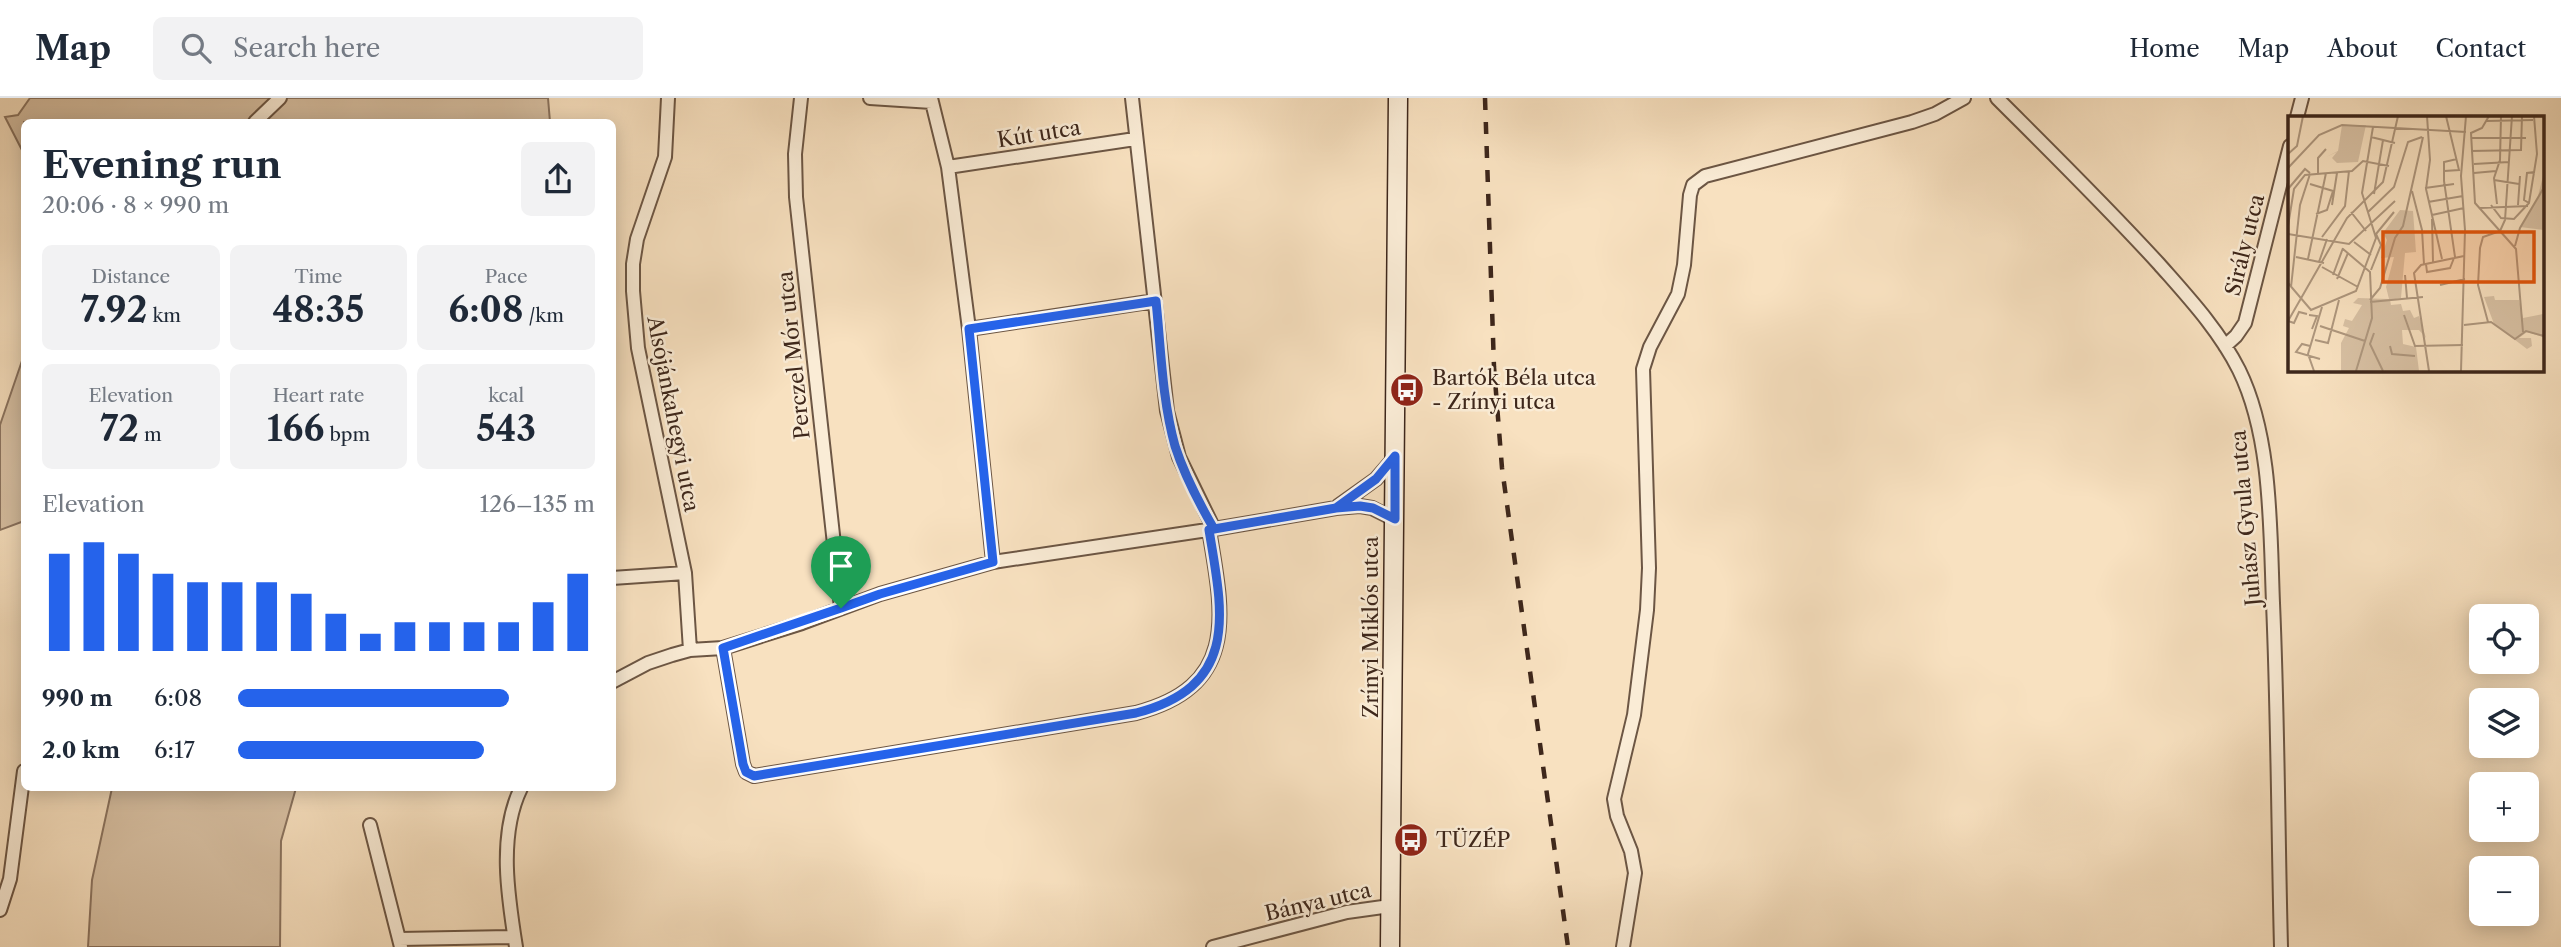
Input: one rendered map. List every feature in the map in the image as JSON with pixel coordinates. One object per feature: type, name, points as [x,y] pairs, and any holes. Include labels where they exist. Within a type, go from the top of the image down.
[{"type":"main road","name":"Zrínyi Miklós utca","points":[[1390,947],[1398,98]]},
{"type":"street","points":[[258,119],[280,98]]},
{"type":"street","name":"Alsójánkahegyi utca","points":[[668,98],[665,158],[637,239],[632,291],[638,348],[685,573],[690,650]]},
{"type":"street","name":"Perczel Mór utca","points":[[801,98],[795,154],[796,197],[841,608]]},
{"type":"street","points":[[870,98],[931,100],[948,167],[969,329],[993,562]]},
{"type":"street","points":[[723,648],[743,764],[746,772],[754,776],[1136,713],[1166,703],[1189,690],[1204,673],[1212,657],[1220,614],[1212,529],[1175,445],[1167,411],[1132,98]]},
{"type":"street","points":[[1623,947],[1634,873],[1631,851],[1617,816],[1614,799],[1634,715],[1647,610],[1649,568],[1642,379],[1650,347],[1678,294],[1684,265],[1691,190],[1698,179],[1705,176],[1912,122],[1936,114],[1964,98]]},
{"type":"street","name":"Juhász Gyula utca","points":[[1997,98],[2118,219],[2175,282],[2225,346],[2250,397],[2262,450],[2268,499],[2277,702],[2281,947]]},
{"type":"street","points":[[2297,116],[2302,98]]},
{"type":"street","name":"Kút utca","points":[[948,167],[1135,139]]},
{"type":"street","name":"Sirály utca","points":[[2225,346],[2245,323],[2288,154]]},
{"type":"street","points":[[969,329],[1156,301]]},
{"type":"street","points":[[1336,508],[1376,479],[1395,456]]},
{"type":"street","points":[[616,680],[648,663],[690,650],[723,648],[900,588],[993,562],[1336,508],[1373,508],[1395,519]]},
{"type":"street","points":[[616,578],[685,573]]},
{"type":"street","points":[[0,910],[10,878],[21,791]]},
{"type":"street","points":[[370,825],[400,943],[515,942],[508,881],[508,842],[513,810],[520,791]]},
{"type":"street","name":"Bánya utca","points":[[1213,947],[1347,912],[1390,906]]},
{"type":"shaded area","points":[[30,98],[548,98],[550,119],[21,119],[21,148],[5,117],[18,115]]},
{"type":"shaded area","points":[[21,364],[21,522],[0,530],[0,425]]},
{"type":"shaded area","points":[[111,791],[295,791],[281,841],[280,947],[88,947],[92,880]]},
{"type":"railway","points":[[1485,98],[1494,367],[1502,468],[1568,947]]},
{"type":"place","name":"Bartók Béla utca - Zrínyi utca","points":[[1407,390]]},
{"type":"place","name":"TÜZÉP","points":[[1411,840]]},
{"type":"route","points":[[841,608],[723,648],[746,772],[754,776],[765,775],[1136,713],[1166,703],[1198,682],[1216,644],[1220,624],[1220,595],[1209,530],[1336,508],[1376,479],[1395,456],[1395,519],[1373,508],[1360,506],[1336,508],[1214,529],[1175,445],[1167,411],[1156,301],[969,329],[993,562],[880,594],[841,608]]}]
